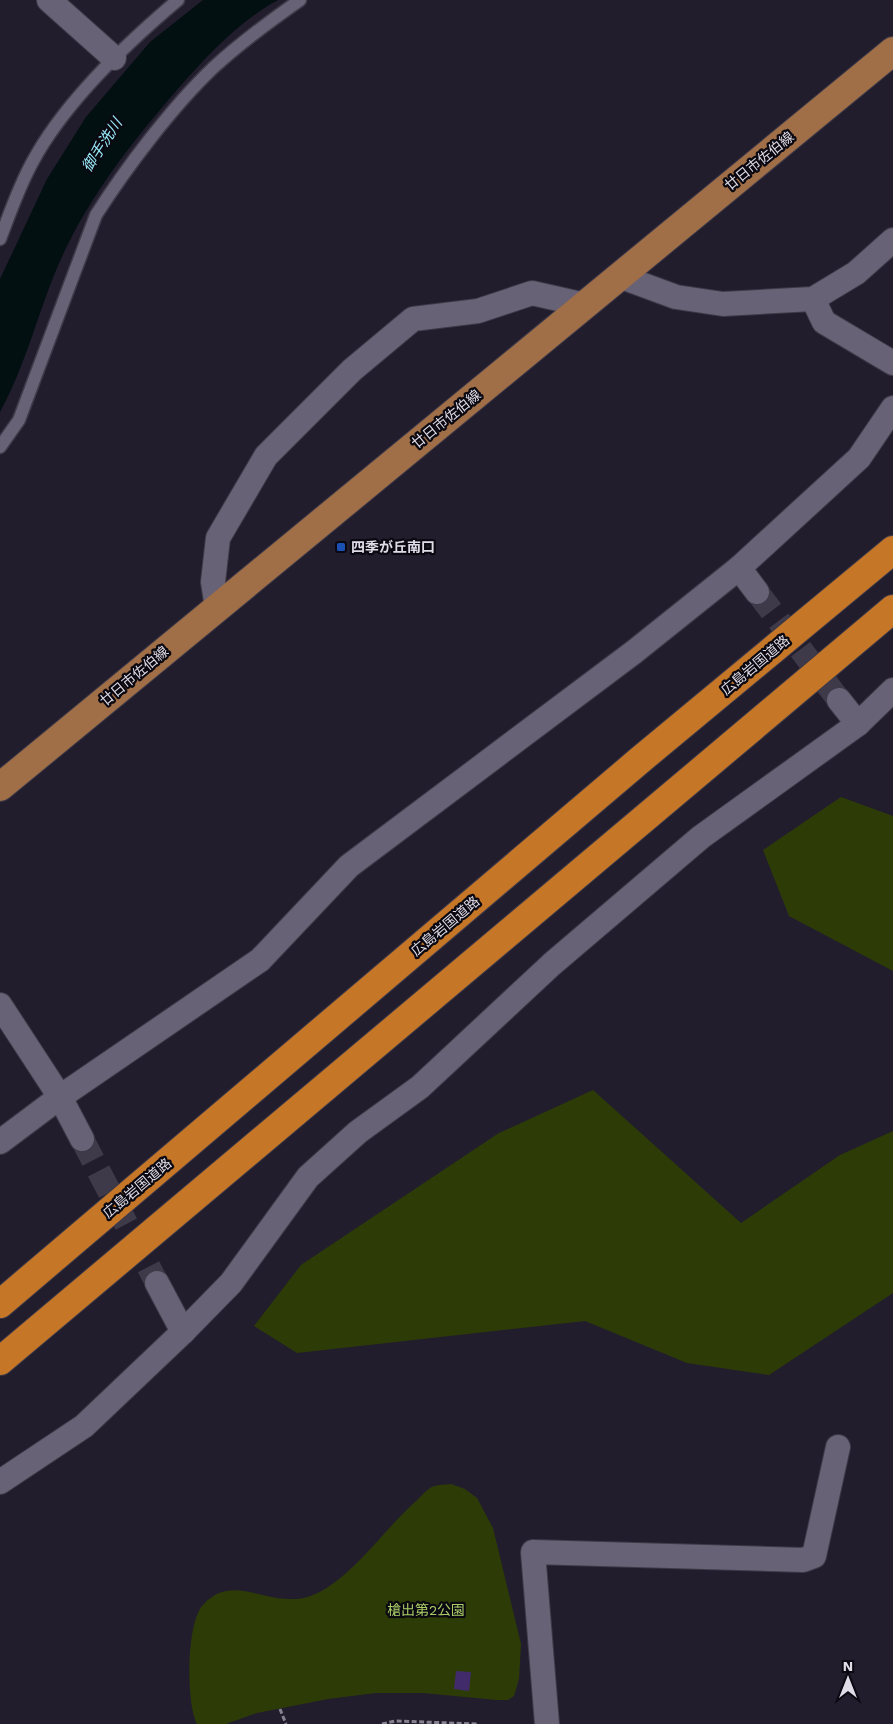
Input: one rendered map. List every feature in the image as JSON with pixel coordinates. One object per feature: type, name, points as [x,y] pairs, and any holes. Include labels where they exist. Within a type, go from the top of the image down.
[{"type":"highway","name":"広島岩国道路","points":[[0,1304],[640,760],[893,550]]},
{"type":"highway","points":[[0,1361],[893,610]]},
{"type":"main road","name":"廿日市佐伯線","points":[[0,787],[893,51]]},
{"type":"street","points":[[49,0],[114,58]]},
{"type":"street","points":[[620,276],[676,297],[723,304],[813,299],[856,273],[893,240]]},
{"type":"street","points":[[217,608],[213,582],[218,538],[266,456],[352,370],[413,319],[478,311],[532,294],[585,305]]},
{"type":"street","points":[[813,299],[824,322],[893,363]]},
{"type":"street","points":[[0,1142],[60,1097],[260,960],[348,866],[634,652],[739,568],[858,458],[893,408]]},
{"type":"street","points":[[739,568],[757,592]]},
{"type":"street","points":[[0,1482],[84,1426],[183,1332],[231,1283],[308,1177],[358,1132],[420,1087],[552,964],[701,837],[858,724],[893,690]]},
{"type":"street","points":[[839,700],[858,724]]},
{"type":"street","points":[[0,1005],[60,1097],[82,1139]]},
{"type":"street","points":[[157,1283],[183,1332]]},
{"type":"street","points":[[547,1724],[533,1552],[803,1560],[814,1556],[838,1447]]},
{"type":"lane","points":[[0,239],[33,161],[69,110],[114,58],[178,0]]},
{"type":"lane","points":[[0,447],[19,420],[96,215],[112,190],[171,116],[212,69],[255,32],[300,0]]},
{"type":"path","points":[[280,1709],[286,1724]]},
{"type":"path","points":[[382,1724],[395,1721],[478,1724]]},
{"type":"green space","points":[[841,797],[893,816],[893,971],[789,916],[763,850]]},
{"type":"green space","points":[[593,1090],[741,1223],[840,1155],[893,1131],[893,1293],[769,1375],[687,1363],[585,1321],[297,1353],[254,1326],[301,1265],[499,1133]]},
{"type":"green space","name":"槍出第2公園","points":[[451,1484],[465,1489],[477,1498],[493,1528],[521,1644],[519,1679],[514,1696],[508,1700],[497,1700],[423,1693],[376,1693],[328,1699],[257,1713],[226,1724],[197,1724],[193,1714],[191,1699],[190,1663],[193,1628],[197,1614],[203,1605],[213,1596],[233,1590],[289,1599],[303,1598],[316,1594],[338,1580],[361,1559],[427,1490],[437,1485]]},
{"type":"water","name":"御手洗川","points":[[203,0],[278,0],[236,29],[212,52],[159,110],[110,174],[68,244],[50,286],[17,377],[0,412],[0,279],[47,179],[86,117],[150,42]]},
{"type":"building","points":[[456,1671],[471,1672],[469,1691],[454,1689]]},
{"type":"tunnel","points":[[757,592],[839,700]]},
{"type":"tunnel","points":[[82,1139],[157,1283]]},
{"type":"place","name":"四季が丘南口","points":[[341,547]]}]
